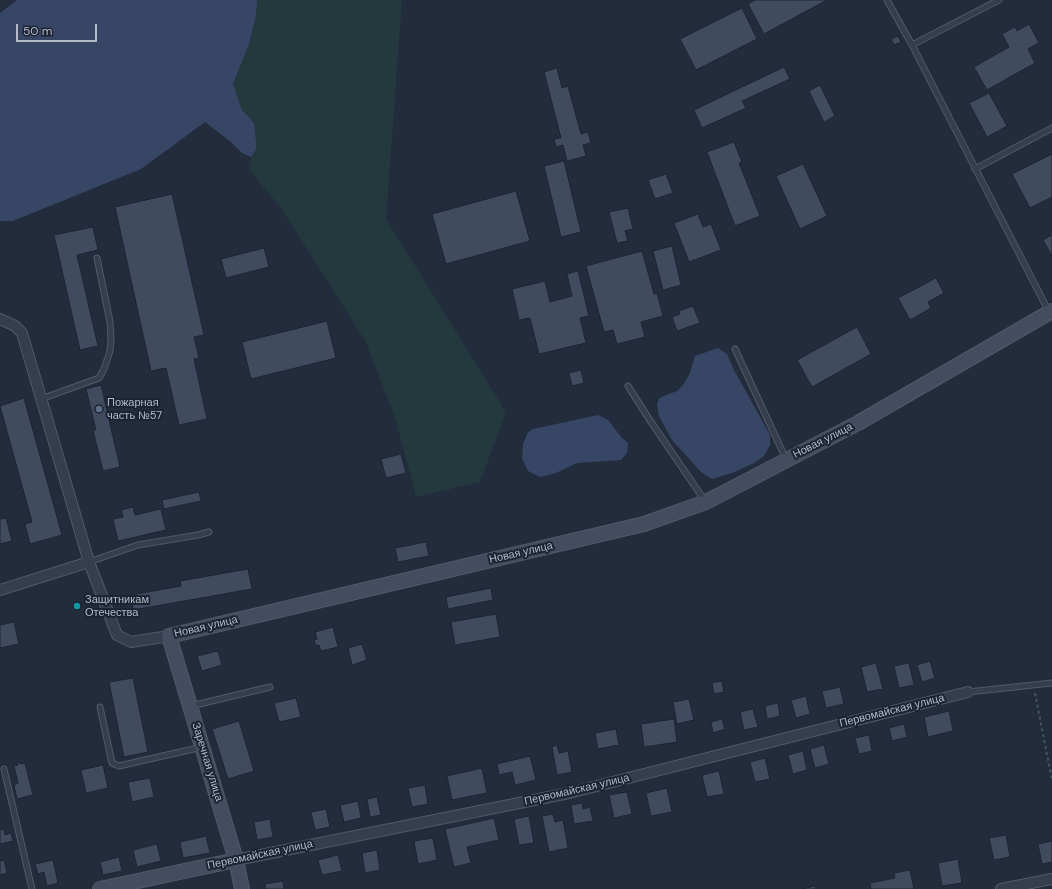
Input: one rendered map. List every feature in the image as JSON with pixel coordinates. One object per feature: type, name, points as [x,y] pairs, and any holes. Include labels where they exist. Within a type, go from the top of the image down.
[{"type":"street","name":"Новая улица","points":[[0,319],[15,326],[22,333],[89,562],[116,635],[131,642],[169,636],[644,524],[706,502],[858,423],[1051,312]]},
{"type":"street","points":[[0,590],[89,562]]},
{"type":"street","name":"Заречная улица","points":[[169,636],[236,860],[242,889]]},
{"type":"street","name":"Первомайская улица","points":[[100,889],[569,793],[968,692]]},
{"type":"street","points":[[1001,889],[1052,879]]},
{"type":"lane","points":[[887,0],[1051,312]]},
{"type":"lane","points":[[912,45],[999,0]]},
{"type":"lane","points":[[975,169],[1052,128]]},
{"type":"lane","points":[[41,399],[99,378],[104,369],[110,350],[110,322],[96,258]]},
{"type":"lane","points":[[735,349],[786,460]]},
{"type":"lane","points":[[628,386],[706,502]]},
{"type":"lane","points":[[89,562],[138,545],[209,532]]},
{"type":"lane","name":"Первомайская улица","points":[[968,692],[1052,683]]},
{"type":"lane","points":[[190,706],[270,687]]},
{"type":"lane","points":[[100,707],[112,763],[119,766],[203,747]]},
{"type":"lane","points":[[4,769],[32,889]]},
{"type":"path","points":[[1033,685],[1052,780]]},
{"type":"green space","points":[[256,0],[402,0],[386,219],[506,412],[480,482],[416,497],[396,421],[366,342],[281,208],[249,170],[256,141],[254,123],[242,110],[233,84],[249,44]]},
{"type":"water","points":[[17,0],[257,0],[256,15],[249,44],[233,84],[242,110],[254,123],[256,149],[251,157],[242,153],[231,142],[205,122],[141,169],[13,221],[0,221],[0,13]]},
{"type":"water","points":[[718,348],[727,354],[734,370],[770,435],[770,445],[764,456],[754,463],[732,473],[712,479],[701,472],[672,440],[659,416],[657,405],[659,398],[677,391],[683,385],[690,373],[695,356]]},
{"type":"water","points":[[598,415],[608,420],[622,438],[628,443],[627,453],[621,460],[577,463],[556,473],[540,477],[528,471],[522,458],[523,444],[528,432],[533,429]]},
{"type":"building","points":[[755,0],[827,0],[764,34],[748,4]]},
{"type":"building","points":[[742,8],[757,39],[696,70],[680,39]]},
{"type":"building","points":[[1029,24],[1039,43],[1028,49],[1035,63],[987,90],[974,67],[1009,47],[1002,34],[1015,27],[1017,31]]},
{"type":"building","points":[[898,36],[901,42],[894,45],[891,39]]},
{"type":"building","points":[[784,67],[790,79],[742,101],[746,108],[702,128],[694,110]]},
{"type":"building","points":[[557,68],[562,88],[568,86],[581,134],[588,132],[591,143],[583,145],[586,156],[567,161],[563,145],[556,147],[554,139],[561,138],[544,72]]},
{"type":"building","points":[[820,85],[835,116],[824,122],[809,91]]},
{"type":"building","points":[[989,93],[1007,126],[987,137],[969,103]]},
{"type":"building","points":[[734,142],[742,162],[739,163],[760,216],[735,226],[707,152]]},
{"type":"building","points":[[1052,154],[1052,197],[1030,208],[1012,174]]},
{"type":"building","points":[[564,161],[581,232],[561,237],[544,166]]},
{"type":"building","points":[[803,164],[827,216],[800,229],[776,176]]},
{"type":"building","points":[[666,174],[673,193],[655,199],[648,180]]},
{"type":"building","points":[[516,191],[530,241],[446,264],[432,214]]},
{"type":"building","points":[[172,194],[204,335],[194,337],[199,358],[194,359],[207,419],[179,425],[166,368],[151,371],[115,207]]},
{"type":"building","points":[[628,208],[633,229],[625,231],[628,241],[617,243],[609,212]]},
{"type":"building","points":[[698,214],[703,227],[711,224],[721,250],[689,262],[674,223]]},
{"type":"building","points":[[93,227],[98,250],[77,255],[98,346],[80,350],[54,235]]},
{"type":"building","points":[[1052,235],[1052,256],[1043,240]]},
{"type":"building","points":[[672,246],[681,285],[663,290],[653,251]]},
{"type":"building","points":[[264,248],[269,267],[226,278],[221,259]]},
{"type":"building","points":[[642,251],[654,294],[657,293],[663,316],[641,322],[645,337],[617,344],[613,330],[604,332],[586,266]]},
{"type":"building","points":[[578,271],[589,316],[580,318],[586,343],[539,354],[530,318],[519,320],[512,289],[545,281],[550,302],[572,296],[567,274]]},
{"type":"building","points":[[936,278],[944,293],[928,302],[931,308],[910,320],[898,298]]},
{"type":"building","points":[[693,306],[700,323],[677,331],[672,317],[680,314],[679,311]]},
{"type":"building","points":[[327,321],[336,358],[251,379],[242,342]]},
{"type":"building","points":[[857,327],[871,354],[812,387],[797,360]]},
{"type":"building","points":[[581,370],[584,383],[572,386],[569,373]]},
{"type":"building","name":"Пожарная часть №57","points":[[101,385],[120,467],[103,471],[93,430],[96,430],[86,389]]},
{"type":"building","points":[[24,398],[62,535],[30,544],[25,524],[32,522],[0,406]]},
{"type":"building","points":[[401,454],[406,473],[386,478],[381,459]]},
{"type":"building","points":[[199,492],[201,501],[164,509],[162,500]]},
{"type":"building","points":[[133,507],[135,515],[161,509],[166,530],[118,541],[113,519],[123,517],[121,510]]},
{"type":"building","points":[[6,518],[12,541],[0,544],[0,519]]},
{"type":"building","points":[[426,542],[429,556],[398,562],[395,548]]},
{"type":"building","points":[[248,569],[252,589],[133,610],[131,595],[181,586],[180,581]]},
{"type":"building","points":[[491,588],[493,600],[448,609],[446,597]]},
{"type":"building","points":[[496,614],[500,637],[455,645],[451,622]]},
{"type":"building","points":[[14,622],[19,644],[0,648],[0,625]]},
{"type":"building","points":[[333,627],[338,647],[321,651],[319,645],[316,646],[314,640],[317,639],[315,632]]},
{"type":"building","points":[[362,644],[367,660],[352,665],[348,648]]},
{"type":"building","points":[[218,651],[222,665],[202,671],[197,656]]},
{"type":"building","points":[[930,661],[935,678],[922,682],[917,665]]},
{"type":"building","points":[[876,663],[883,689],[867,692],[861,667]]},
{"type":"building","points":[[909,663],[914,685],[899,688],[894,666]]},
{"type":"building","points":[[133,678],[148,752],[124,757],[109,682]]},
{"type":"building","points":[[722,681],[724,692],[714,694],[712,683]]},
{"type":"building","points":[[840,687],[844,704],[826,708],[822,691]]},
{"type":"building","points":[[806,696],[810,714],[796,718],[791,700]]},
{"type":"building","points":[[296,698],[301,717],[279,722],[274,703]]},
{"type":"building","points":[[689,699],[694,720],[677,724],[673,702]]},
{"type":"building","points":[[778,703],[780,716],[767,719],[765,706]]},
{"type":"building","points":[[753,709],[758,727],[744,730],[740,712]]},
{"type":"building","points":[[949,711],[953,731],[928,737],[924,717]]},
{"type":"building","points":[[674,719],[677,742],[644,747],[641,724]]},
{"type":"building","points":[[722,719],[725,729],[713,733],[711,722]]},
{"type":"building","points":[[239,721],[254,771],[228,779],[212,729]]},
{"type":"building","points":[[904,724],[907,737],[892,741],[889,728]]},
{"type":"building","points":[[616,729],[619,745],[598,749],[595,733]]},
{"type":"building","points":[[869,735],[872,751],[859,754],[855,738]]},
{"type":"building","points":[[557,745],[559,753],[568,751],[572,772],[557,775],[552,747]]},
{"type":"building","points":[[824,745],[829,764],[815,768],[810,749]]},
{"type":"building","points":[[803,751],[807,770],[793,774],[788,755]]},
{"type":"building","points":[[530,756],[536,780],[515,785],[512,772],[499,775],[497,764]]},
{"type":"building","points":[[765,758],[770,779],[755,782],[750,762]]},
{"type":"building","points":[[20,762],[21,764],[25,763],[33,795],[17,799],[14,785],[18,783],[14,766],[18,765]]},
{"type":"building","points":[[103,765],[108,788],[86,793],[81,770]]},
{"type":"building","points":[[482,768],[487,793],[452,800],[447,776]]},
{"type":"building","points":[[719,771],[724,794],[707,797],[702,775]]},
{"type":"building","points":[[150,778],[154,797],[132,802],[128,782]]},
{"type":"building","points":[[425,785],[428,804],[412,807],[408,788]]},
{"type":"building","points":[[667,788],[672,812],[651,816],[646,793]]},
{"type":"building","points":[[627,792],[632,814],[614,818],[609,795]]},
{"type":"building","points":[[377,797],[381,815],[370,817],[367,799]]},
{"type":"building","points":[[358,801],[361,818],[344,822],[340,805]]},
{"type":"building","points":[[582,803],[583,809],[590,807],[593,821],[574,824],[571,805]]},
{"type":"building","points":[[326,809],[330,827],[315,830],[311,812]]},
{"type":"building","points":[[553,814],[555,822],[563,820],[568,848],[549,852],[542,816]]},
{"type":"building","points":[[529,816],[534,843],[519,845],[514,819]]},
{"type":"building","points":[[494,818],[499,840],[467,847],[471,863],[454,867],[445,829]]},
{"type":"building","points":[[270,819],[273,837],[257,840],[254,822]]},
{"type":"building","points":[[0,828],[1,830],[4,829],[5,835],[11,833],[13,841],[0,844]]},
{"type":"building","points":[[1006,835],[1010,857],[994,860],[989,838]]},
{"type":"building","points":[[206,836],[210,853],[183,858],[180,842]]},
{"type":"building","points":[[433,838],[437,860],[418,864],[414,841]]},
{"type":"building","points":[[1052,841],[1052,862],[1042,864],[1038,844]]},
{"type":"building","points":[[157,844],[161,861],[137,867],[133,850]]},
{"type":"building","points":[[377,850],[380,870],[365,873],[362,853]]},
{"type":"building","points":[[338,855],[342,871],[322,875],[318,860]]},
{"type":"building","points":[[119,857],[122,871],[103,875],[100,862]]},
{"type":"building","points":[[958,859],[962,883],[942,886],[938,863]]},
{"type":"building","points":[[4,860],[7,873],[0,875],[0,861]]},
{"type":"building","points":[[53,860],[58,883],[47,886],[44,872],[38,874],[35,864]]},
{"type":"building","points":[[910,870],[914,889],[871,889],[870,883],[895,878],[894,873]]},
{"type":"building","points":[[283,881],[284,889],[266,889],[265,884]]},
{"type":"building","points":[[815,886],[816,889],[802,889]]},
{"type":"place","name":"Пожарная часть №57","points":[[99,409]]},
{"type":"place","name":"Защитникам Отечества","points":[[77,606]]}]
